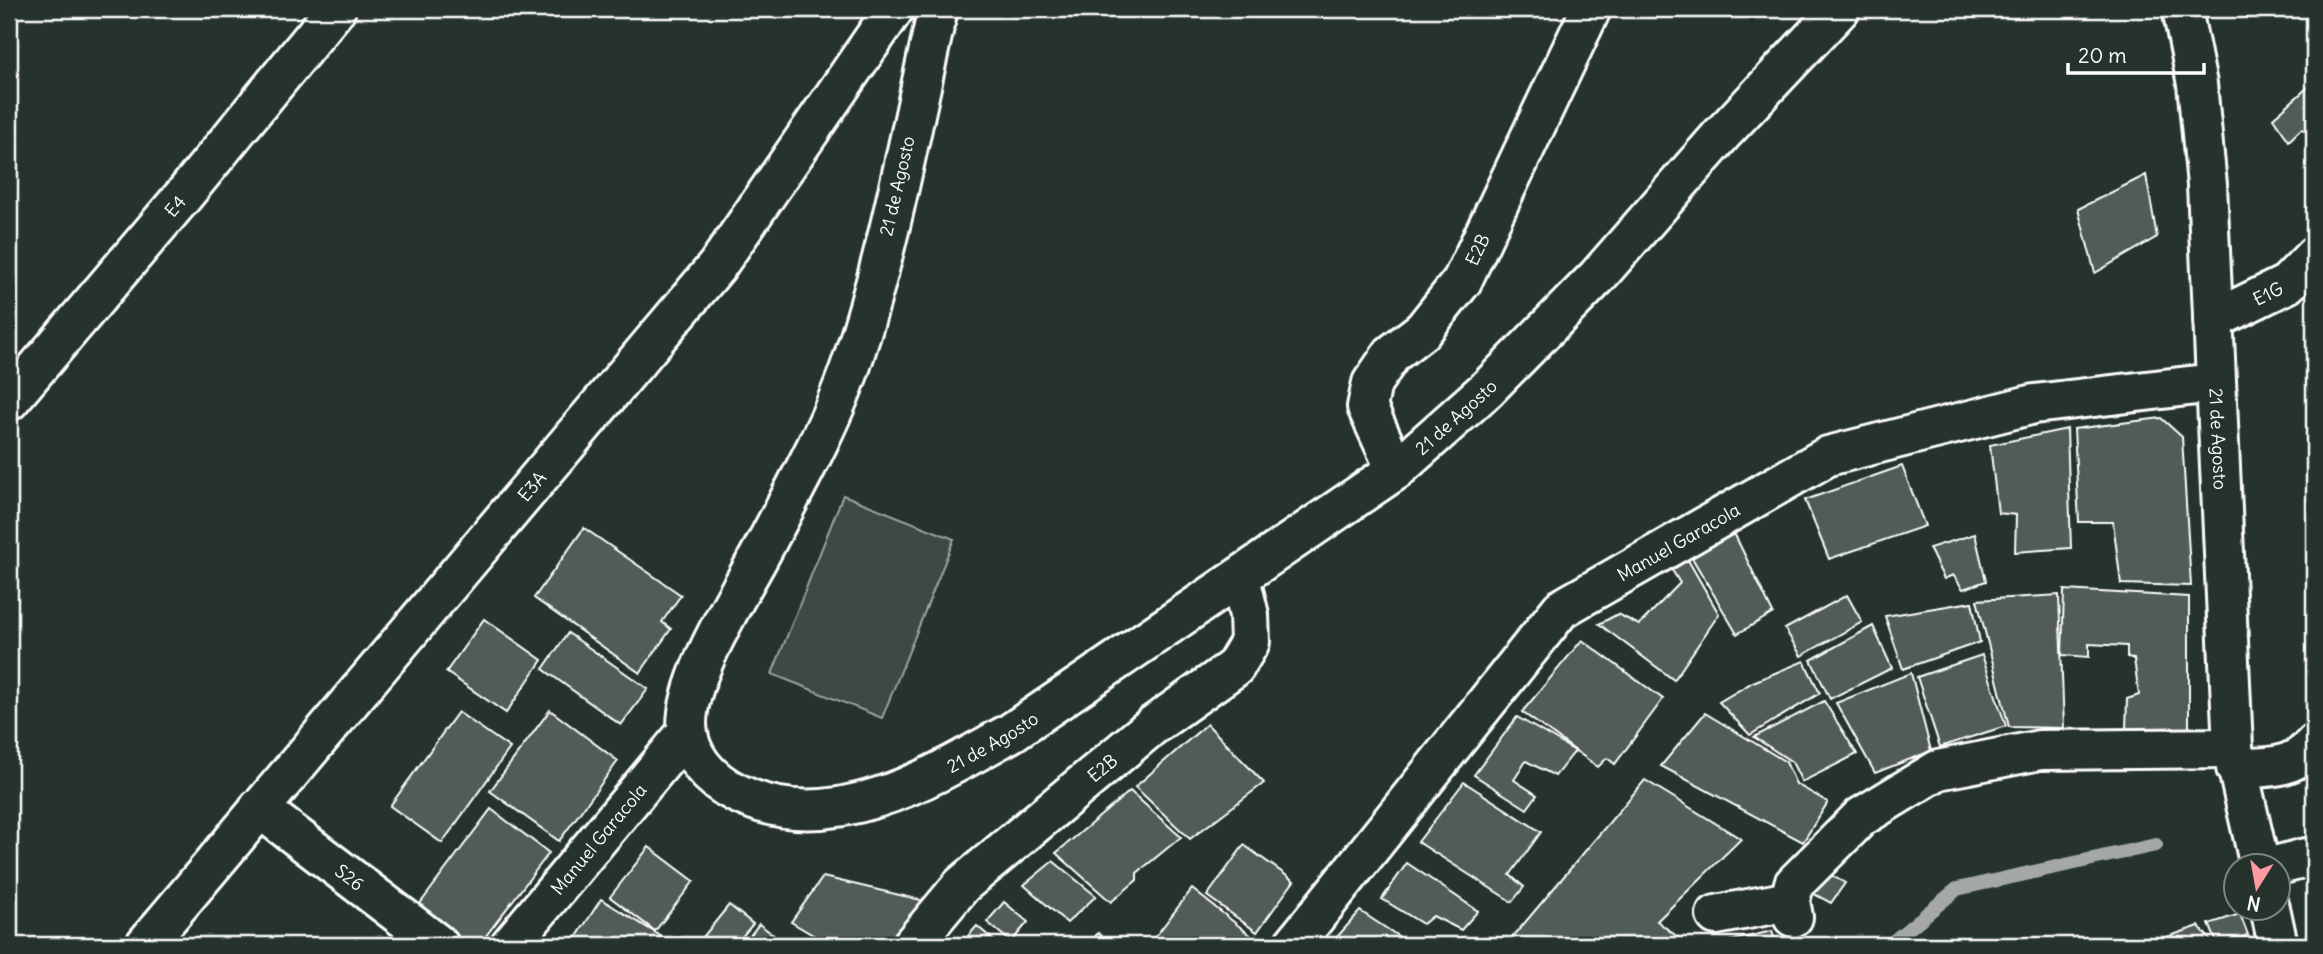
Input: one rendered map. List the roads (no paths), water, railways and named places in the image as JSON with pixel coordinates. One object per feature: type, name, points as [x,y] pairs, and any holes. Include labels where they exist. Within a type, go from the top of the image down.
[{"type":"street","name":"E4","points":[[9,401],[184,195],[336,9]]},
{"type":"street","name":"E3A","points":[[145,945],[717,266],[894,9]]},
{"type":"street","name":"21 de Agosto","points":[[938,9],[854,358],[805,469],[702,665],[689,702],[687,732],[695,758],[714,779],[734,793],[759,803],[795,810],[863,802],[905,788],[1012,732],[1396,470],[1488,388],[1597,277],[1723,134],[1840,9]]},
{"type":"street","name":"E2B","points":[[1396,470],[1367,407],[1371,383],[1392,354],[1423,330],[1462,281],[1591,9]]},
{"type":"street","name":"21 de Agosto","points":[[2182,9],[2197,84],[2206,172],[2234,758],[2257,852]]},
{"type":"street","name":"E1G","points":[[2213,320],[2287,284],[2314,256]]},
{"type":"street","name":"Manuel Garacola","points":[[1293,945],[1561,609],[1828,456],[2034,404],[2214,383]]},
{"type":"street","name":"E2B","points":[[912,945],[962,884],[1152,726],[1235,667],[1250,642],[1249,615],[1240,578]]},
{"type":"street","name":"Manuel Garacola","points":[[510,945],[687,732]]},
{"type":"street","points":[[1716,915],[1791,909],[1794,884],[1861,817],[1938,770],[2040,750],[2234,758],[2276,768],[2307,753],[2314,744]]},
{"type":"street","name":"S26","points":[[259,808],[439,945]]},
{"type":"street","points":[[2292,862],[2306,858],[2314,860]]},
{"type":"street","points":[[2273,922],[2278,945]]},
{"type":"waterway","points":[[1889,945],[1957,889],[2156,845]]}]
